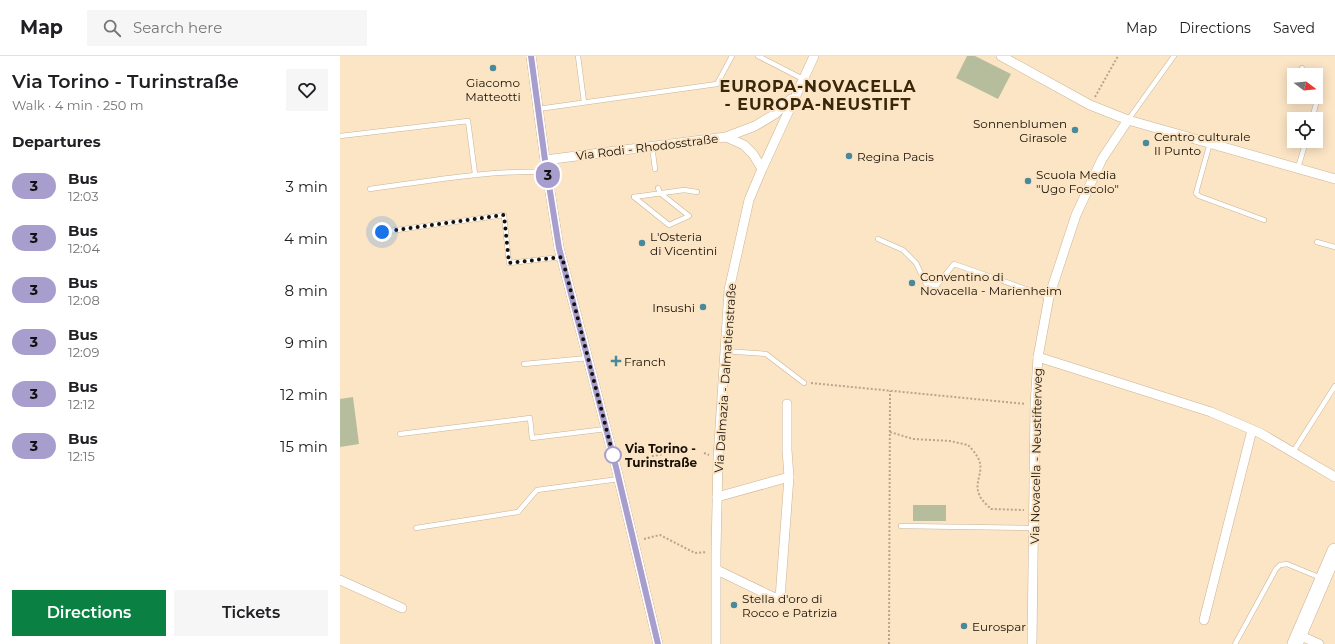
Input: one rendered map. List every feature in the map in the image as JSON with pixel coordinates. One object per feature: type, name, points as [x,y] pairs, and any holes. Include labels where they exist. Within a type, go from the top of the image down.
[{"type":"main road","points":[[1297,640],[1335,551]]},
{"type":"street","points":[[531,56],[545,160],[562,257],[619,479],[658,644]]},
{"type":"street","name":"Via Dalmazia - Dalmatienstraße","points":[[716,644],[717,497],[724,351],[729,290],[749,200],[762,168],[814,56]]},
{"type":"street","points":[[1001,56],[1090,104],[1128,120],[1335,179]]},
{"type":"street","name":"Via Rodi - Rhodosstraße","points":[[545,160],[726,136],[755,126],[775,114],[795,95]]},
{"type":"street","name":"Via Novacella - Neustifterweg","points":[[1032,644],[1035,405],[1038,357],[1049,297],[1076,215],[1102,159],[1128,120]]},
{"type":"street","name":"Via Rodi - Rhodosstraße","points":[[726,136],[744,145],[753,154],[762,168]]},
{"type":"street","points":[[1038,357],[1211,412],[1252,430],[1335,477]]},
{"type":"street","points":[[716,570],[773,597],[780,598],[789,478],[787,450],[788,404]]},
{"type":"street","points":[[1204,620],[1252,430]]},
{"type":"street","points":[[717,497],[789,478]]},
{"type":"street","points":[[340,580],[402,608]]},
{"type":"street","points":[[1297,640],[1319,644]]},
{"type":"lane","points":[[578,56],[584,102]]},
{"type":"lane","points":[[538,108],[717,84],[732,56]]},
{"type":"lane","points":[[758,56],[803,79]]},
{"type":"lane","points":[[1128,120],[1174,56]]},
{"type":"lane","points":[[340,136],[468,121],[475,174]]},
{"type":"lane","points":[[1210,143],[1196,193],[1200,196],[1264,220]]},
{"type":"lane","points":[[652,146],[655,169]]},
{"type":"lane","points":[[1298,168],[1304,148]]},
{"type":"lane","points":[[370,189],[475,174],[526,171],[547,172]]},
{"type":"lane","points":[[659,191],[689,216],[669,225],[634,197],[659,191],[684,190],[697,192]]},
{"type":"lane","points":[[382,232],[504,215],[509,263],[562,257]]},
{"type":"lane","points":[[878,239],[903,250],[912,258],[926,284],[937,285],[954,264],[1049,297]]},
{"type":"lane","points":[[1317,242],[1335,247]]},
{"type":"lane","points":[[724,351],[766,354],[804,383]]},
{"type":"lane","points":[[524,364],[588,358]]},
{"type":"lane","points":[[1293,452],[1335,386]]},
{"type":"lane","points":[[400,434],[530,418],[532,438],[606,429]]},
{"type":"lane","points":[[416,528],[518,512],[538,490],[619,479]]},
{"type":"lane","points":[[901,526],[1034,528]]},
{"type":"lane","points":[[1235,644],[1280,565],[1287,564],[1323,579]]},
{"type":"path","points":[[1090,104],[1118,56]]},
{"type":"path","points":[[804,383],[1035,405]]},
{"type":"path","points":[[889,644],[890,391]]},
{"type":"path","points":[[889,432],[914,439],[950,441],[968,445],[979,460],[980,467],[977,481],[979,494],[991,509],[1033,510]]},
{"type":"path","points":[[648,457],[685,452]]},
{"type":"path","points":[[633,541],[660,535],[695,553],[716,552]]},
{"type":"green space","points":[[967,56],[975,56],[1011,74],[998,99],[956,78]]},
{"type":"green space","points":[[353,397],[359,444],[340,447],[340,399]]},
{"type":"green space","points":[[913,505],[946,505],[946,521],[913,521]]},
{"type":"bus line","name":"3","points":[[531,56],[559,248],[616,467],[658,644]]},
{"type":"place","name":"Giacomo Matteotti","points":[[493,68]]},
{"type":"place","name":"Sonnenblumen Girasole","points":[[1075,130]]},
{"type":"place","name":"Centro culturale Il Punto","points":[[1146,143]]},
{"type":"place","name":"Regina Pacis","points":[[849,156]]},
{"type":"place","name":"Scuola Media \"Ugo Foscolo\"","points":[[1028,181]]},
{"type":"place","name":"L'Osteria di Vicentini","points":[[642,243]]},
{"type":"place","name":"Conventino di Novacella - Marienheim","points":[[912,283]]},
{"type":"place","name":"Insushi","points":[[703,307]]},
{"type":"place","name":"Franch","points":[[616,361]]},
{"type":"place","name":"Via Torino - Turinstraße","points":[[613,455]]},
{"type":"place","name":"Stella d'oro di Rocco e Patrizia","points":[[734,605]]},
{"type":"place","name":"Eurospar","points":[[964,626]]},
{"type":"district","name":"EUROPA-NOVACELLA - EUROPA-NEUSTIFT","points":[[818,95]]},
{"type":"route","points":[[382,232],[504,215],[509,263],[562,257],[613,455]]}]
